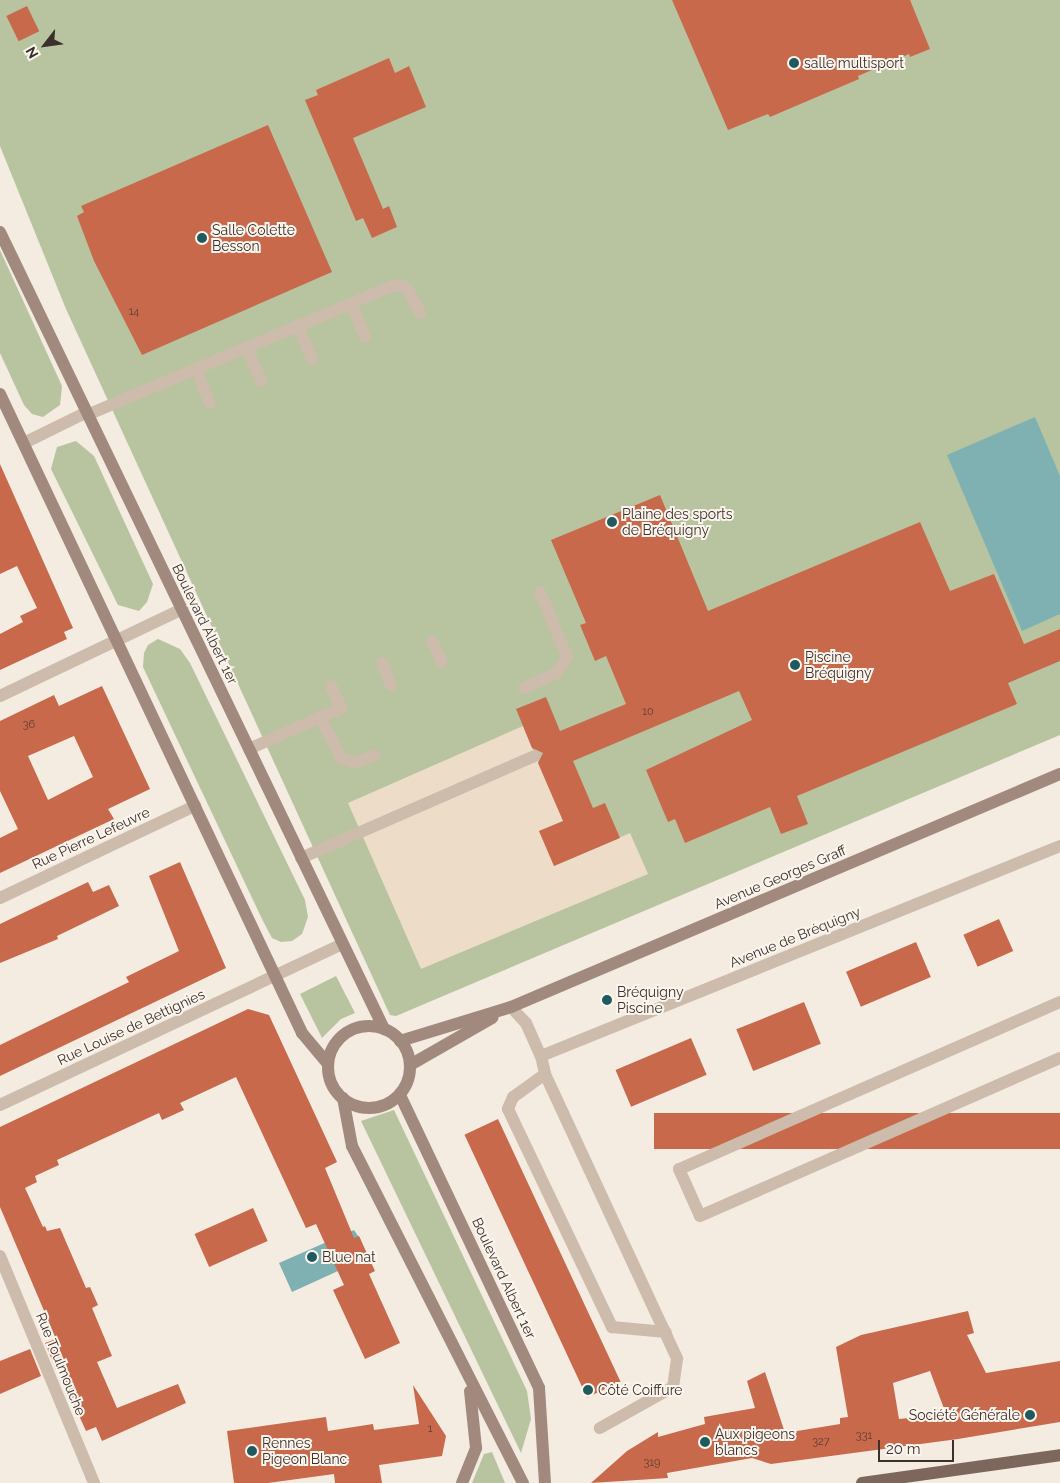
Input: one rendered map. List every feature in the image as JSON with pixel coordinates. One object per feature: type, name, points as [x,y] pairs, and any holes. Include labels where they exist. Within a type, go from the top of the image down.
[{"type":"main road","name":"Boulevard Albert 1er","points":[[0,232],[384,1029]]},
{"type":"main road","points":[[0,394],[302,1033],[328,1064],[330,1078],[342,1098],[352,1146],[523,1483]]},
{"type":"main road","name":"Avenue Georges Graff","points":[[400,1041],[511,1007],[1060,774]]},
{"type":"main road","name":"Avenue Georges Graff","points":[[410,1065],[511,1007]]},
{"type":"main road","points":[[328,1064],[340,1038],[357,1028],[384,1029],[400,1041],[410,1065],[408,1079],[400,1095],[377,1108],[362,1108],[342,1098]]},
{"type":"main road","name":"Boulevard Albert 1er","points":[[400,1095],[540,1388],[544,1483]]},
{"type":"main road","points":[[462,1483],[474,1460],[477,1439],[469,1379]]},
{"type":"main road","points":[[862,1483],[1060,1455]]},
{"type":"street","points":[[24,443],[87,413],[196,370],[393,286],[403,286],[412,295],[420,313]]},
{"type":"street","points":[[351,304],[365,337]]},
{"type":"street","points":[[298,326],[312,359]]},
{"type":"street","points":[[247,348],[261,381]]},
{"type":"street","points":[[196,370],[210,403]]},
{"type":"street","points":[[524,688],[556,674],[566,664],[567,657],[540,592]]},
{"type":"street","points":[[0,696],[182,609]]},
{"type":"street","points":[[432,641],[442,662]]},
{"type":"street","points":[[382,663],[391,685]]},
{"type":"street","points":[[248,749],[341,708],[331,686]]},
{"type":"street","points":[[320,717],[341,758],[354,763],[375,755]]},
{"type":"street","points":[[301,858],[535,756]]},
{"type":"street","name":"Rue Pierre Lefeuvre","points":[[0,898],[195,806]]},
{"type":"street","name":"Avenue de Bréquigny","points":[[541,1056],[1060,846]]},
{"type":"street","name":"Rue Louise de Bettignies","points":[[0,1105],[342,944]]},
{"type":"street","points":[[1060,1002],[679,1169],[700,1216],[1060,1058]]},
{"type":"street","points":[[511,1007],[526,1023],[541,1056],[545,1074],[677,1359],[673,1387],[600,1428]]},
{"type":"street","points":[[545,1074],[512,1097],[508,1109],[612,1327],[666,1332]]},
{"type":"street","name":"Rue Toulmouche","points":[[0,1256],[94,1483]]},
{"type":"green space","name":"Plaine des sports de Bréquigny","points":[[0,0],[1060,0],[1060,735],[396,1016],[390,1015],[66,309],[0,146]]},
{"type":"green space","points":[[0,250],[62,386],[60,405],[43,417],[32,414],[24,405],[0,353]]},
{"type":"green space","points":[[76,441],[94,456],[153,584],[147,602],[139,611],[118,605],[51,469],[57,447]]},
{"type":"green space","points":[[158,639],[180,649],[190,663],[305,900],[308,917],[302,934],[292,941],[281,942],[272,938],[143,667],[144,653],[148,645]]},
{"type":"green space","points":[[336,976],[355,1013],[341,1019],[322,1038],[300,994]]},
{"type":"green space","points":[[394,1110],[527,1391],[531,1419],[521,1453],[361,1121]]},
{"type":"green space","points":[[492,1452],[505,1483],[472,1483],[484,1454]]},
{"type":"shaded area","points":[[523,726],[551,792],[568,819],[539,831],[554,866],[630,833],[648,874],[421,969],[348,803]]},
{"type":"water","points":[[1035,417],[1060,476],[1060,614],[1022,631],[947,455]]},
{"type":"water","name":"Blue nat","points":[[354,1230],[361,1240],[329,1250],[338,1271],[292,1292],[279,1263]]},
{"type":"building","name":"salle multisport","points":[[672,0],[910,0],[930,49],[910,57],[909,54],[858,76],[859,79],[770,117],[768,114],[728,130]]},
{"type":"building","points":[[27,6],[39,31],[19,41],[6,16]]},
{"type":"building","points":[[389,58],[395,73],[409,66],[426,107],[353,138],[383,209],[389,206],[397,227],[372,238],[363,218],[356,221],[305,100],[318,95],[316,90]]},
{"type":"building","name":"Salle Colette Besson","points":[[268,125],[332,272],[142,355],[94,261],[77,216],[84,212],[81,206]]},
{"type":"building","points":[[0,464],[73,628],[64,632],[67,639],[0,670],[0,634],[23,622],[20,616],[37,608],[17,566],[0,574]]},
{"type":"building","name":"Piscine Bréquigny","points":[[660,495],[708,611],[920,522],[950,591],[994,574],[1024,644],[1060,629],[1060,661],[1008,683],[1017,704],[797,796],[808,824],[781,834],[770,807],[685,843],[675,819],[668,822],[646,770],[752,720],[739,691],[573,761],[593,808],[605,803],[620,838],[554,866],[539,831],[563,821],[538,763],[543,753],[532,748],[516,709],[546,697],[560,731],[626,704],[606,656],[595,661],[580,625],[586,623],[551,540]]},
{"type":"building","points":[[102,686],[150,789],[108,809],[114,819],[0,873],[0,838],[18,829],[0,791],[0,721],[54,695],[59,706]],"holes":[[[74,736],[93,777],[48,800],[28,756]]]},
{"type":"building","points":[[180,862],[226,968],[0,1076],[0,1045],[129,982],[126,977],[179,951],[149,876]]},
{"type":"building","points":[[88,882],[93,892],[109,885],[119,906],[57,936],[58,939],[0,963],[0,924]]},
{"type":"building","points":[[999,919],[1013,951],[978,967],[963,935]]},
{"type":"building","points":[[916,942],[931,977],[861,1007],[846,972]]},
{"type":"building","points":[[804,1002],[821,1044],[753,1071],[736,1029]]},
{"type":"building","points":[[248,1009],[269,1015],[337,1162],[325,1168],[354,1238],[359,1236],[375,1271],[369,1274],[400,1343],[365,1359],[333,1290],[344,1285],[316,1224],[306,1228],[236,1077],[180,1103],[184,1110],[162,1120],[159,1113],[57,1160],[59,1165],[35,1176],[37,1182],[25,1188],[43,1227],[45,1226],[47,1231],[60,1228],[86,1288],[90,1287],[98,1305],[92,1308],[112,1356],[97,1362],[117,1408],[178,1384],[186,1403],[102,1441],[96,1427],[86,1431],[58,1369],[56,1370],[45,1343],[56,1339],[0,1207],[0,1127]]},
{"type":"building","points":[[691,1038],[707,1075],[631,1107],[616,1070]]},
{"type":"building","points":[[654,1113],[1060,1113],[1060,1149],[654,1149]]},
{"type":"building","points":[[498,1119],[621,1382],[587,1397],[464,1135]]},
{"type":"building","points":[[253,1208],[268,1241],[209,1267],[195,1234]]},
{"type":"building","points":[[968,1311],[974,1333],[967,1335],[986,1373],[1060,1361],[1060,1422],[958,1439],[771,1464],[752,1458],[667,1473],[668,1478],[591,1483],[627,1451],[658,1432],[658,1437],[705,1424],[704,1417],[755,1408],[747,1381],[765,1372],[785,1433],[840,1424],[840,1418],[848,1417],[836,1347],[861,1335]],"holes":[[[930,1371],[946,1414],[899,1419],[893,1383]]]},
{"type":"building","points":[[30,1349],[41,1376],[0,1394],[0,1361]]},
{"type":"building","points":[[413,1385],[446,1436],[442,1456],[379,1465],[382,1483],[335,1483],[334,1474],[268,1483],[234,1483],[227,1431],[326,1417],[328,1431],[373,1424],[374,1430],[419,1424]]},
{"type":"place","name":"salle multisport","points":[[794,63]]},
{"type":"place","name":"Salle Colette Besson","points":[[202,238]]},
{"type":"place","name":"Plaine des sports de Bréquigny","points":[[612,522]]},
{"type":"place","name":"Piscine Bréquigny","points":[[795,665]]},
{"type":"place","name":"Bréquigny Piscine","points":[[607,1000]]},
{"type":"place","name":"Blue nat","points":[[312,1257]]},
{"type":"place","name":"Côté Coiffure","points":[[588,1390]]},
{"type":"place","name":"Société Générale","points":[[1030,1415]]},
{"type":"place","name":"Aux pigeons blancs","points":[[705,1442]]},
{"type":"place","name":"Rennes Pigeon Blanc","points":[[252,1451]]}]
